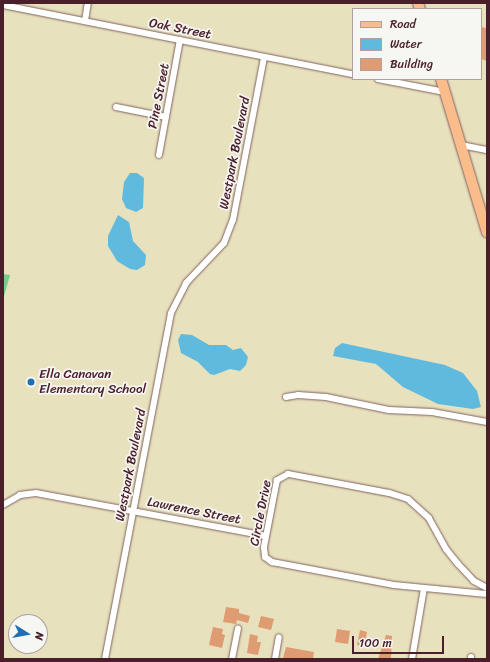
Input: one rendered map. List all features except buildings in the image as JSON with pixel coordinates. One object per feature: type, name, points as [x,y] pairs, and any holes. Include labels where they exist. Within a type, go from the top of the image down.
[{"type":"main road","points":[[441,80],[487,232]]},
{"type":"street","points":[[85,21],[88,3]]},
{"type":"street","name":"Oak Street","points":[[3,5],[352,74]]},
{"type":"street","name":"Pine Street","points":[[159,155],[180,40]]},
{"type":"street","name":"Westpark Boulevard","points":[[105,659],[171,313],[186,283],[224,243],[233,220],[264,57]]},
{"type":"street","points":[[383,80],[445,92]]},
{"type":"street","points":[[116,107],[166,117]]},
{"type":"street","points":[[461,145],[487,150]]},
{"type":"street","points":[[286,397],[298,395],[326,397],[388,410],[432,412],[487,422]]},
{"type":"street","name":"Circle Drive","points":[[487,588],[474,581],[458,564],[423,511],[408,500],[389,493],[284,474],[275,484],[264,552],[272,562],[424,588],[487,594]]},
{"type":"street","name":"Lawrence Street","points":[[3,505],[20,495],[36,493],[266,536]]},
{"type":"street","points":[[412,659],[424,588]]},
{"type":"street","points":[[232,659],[238,629]]},
{"type":"street","points":[[275,659],[279,637]]},
{"type":"green space","points":[[3,274],[10,275],[3,300]]},
{"type":"water","points":[[130,173],[137,173],[144,178],[143,208],[136,212],[126,208],[122,199],[124,182]]},
{"type":"water","points":[[118,215],[129,222],[133,241],[146,255],[145,265],[137,270],[130,269],[117,261],[108,246],[108,236]]},
{"type":"water","points":[[181,334],[192,335],[209,345],[226,345],[233,350],[241,348],[248,357],[246,365],[240,371],[230,369],[214,375],[210,374],[198,362],[181,353],[178,340]]},
{"type":"water","points":[[342,343],[445,365],[463,373],[477,391],[481,407],[473,409],[438,404],[403,387],[376,364],[333,356],[335,348]]},
{"type":"place","name":"Ella Canavan Elementary School","points":[[31,382]]}]
